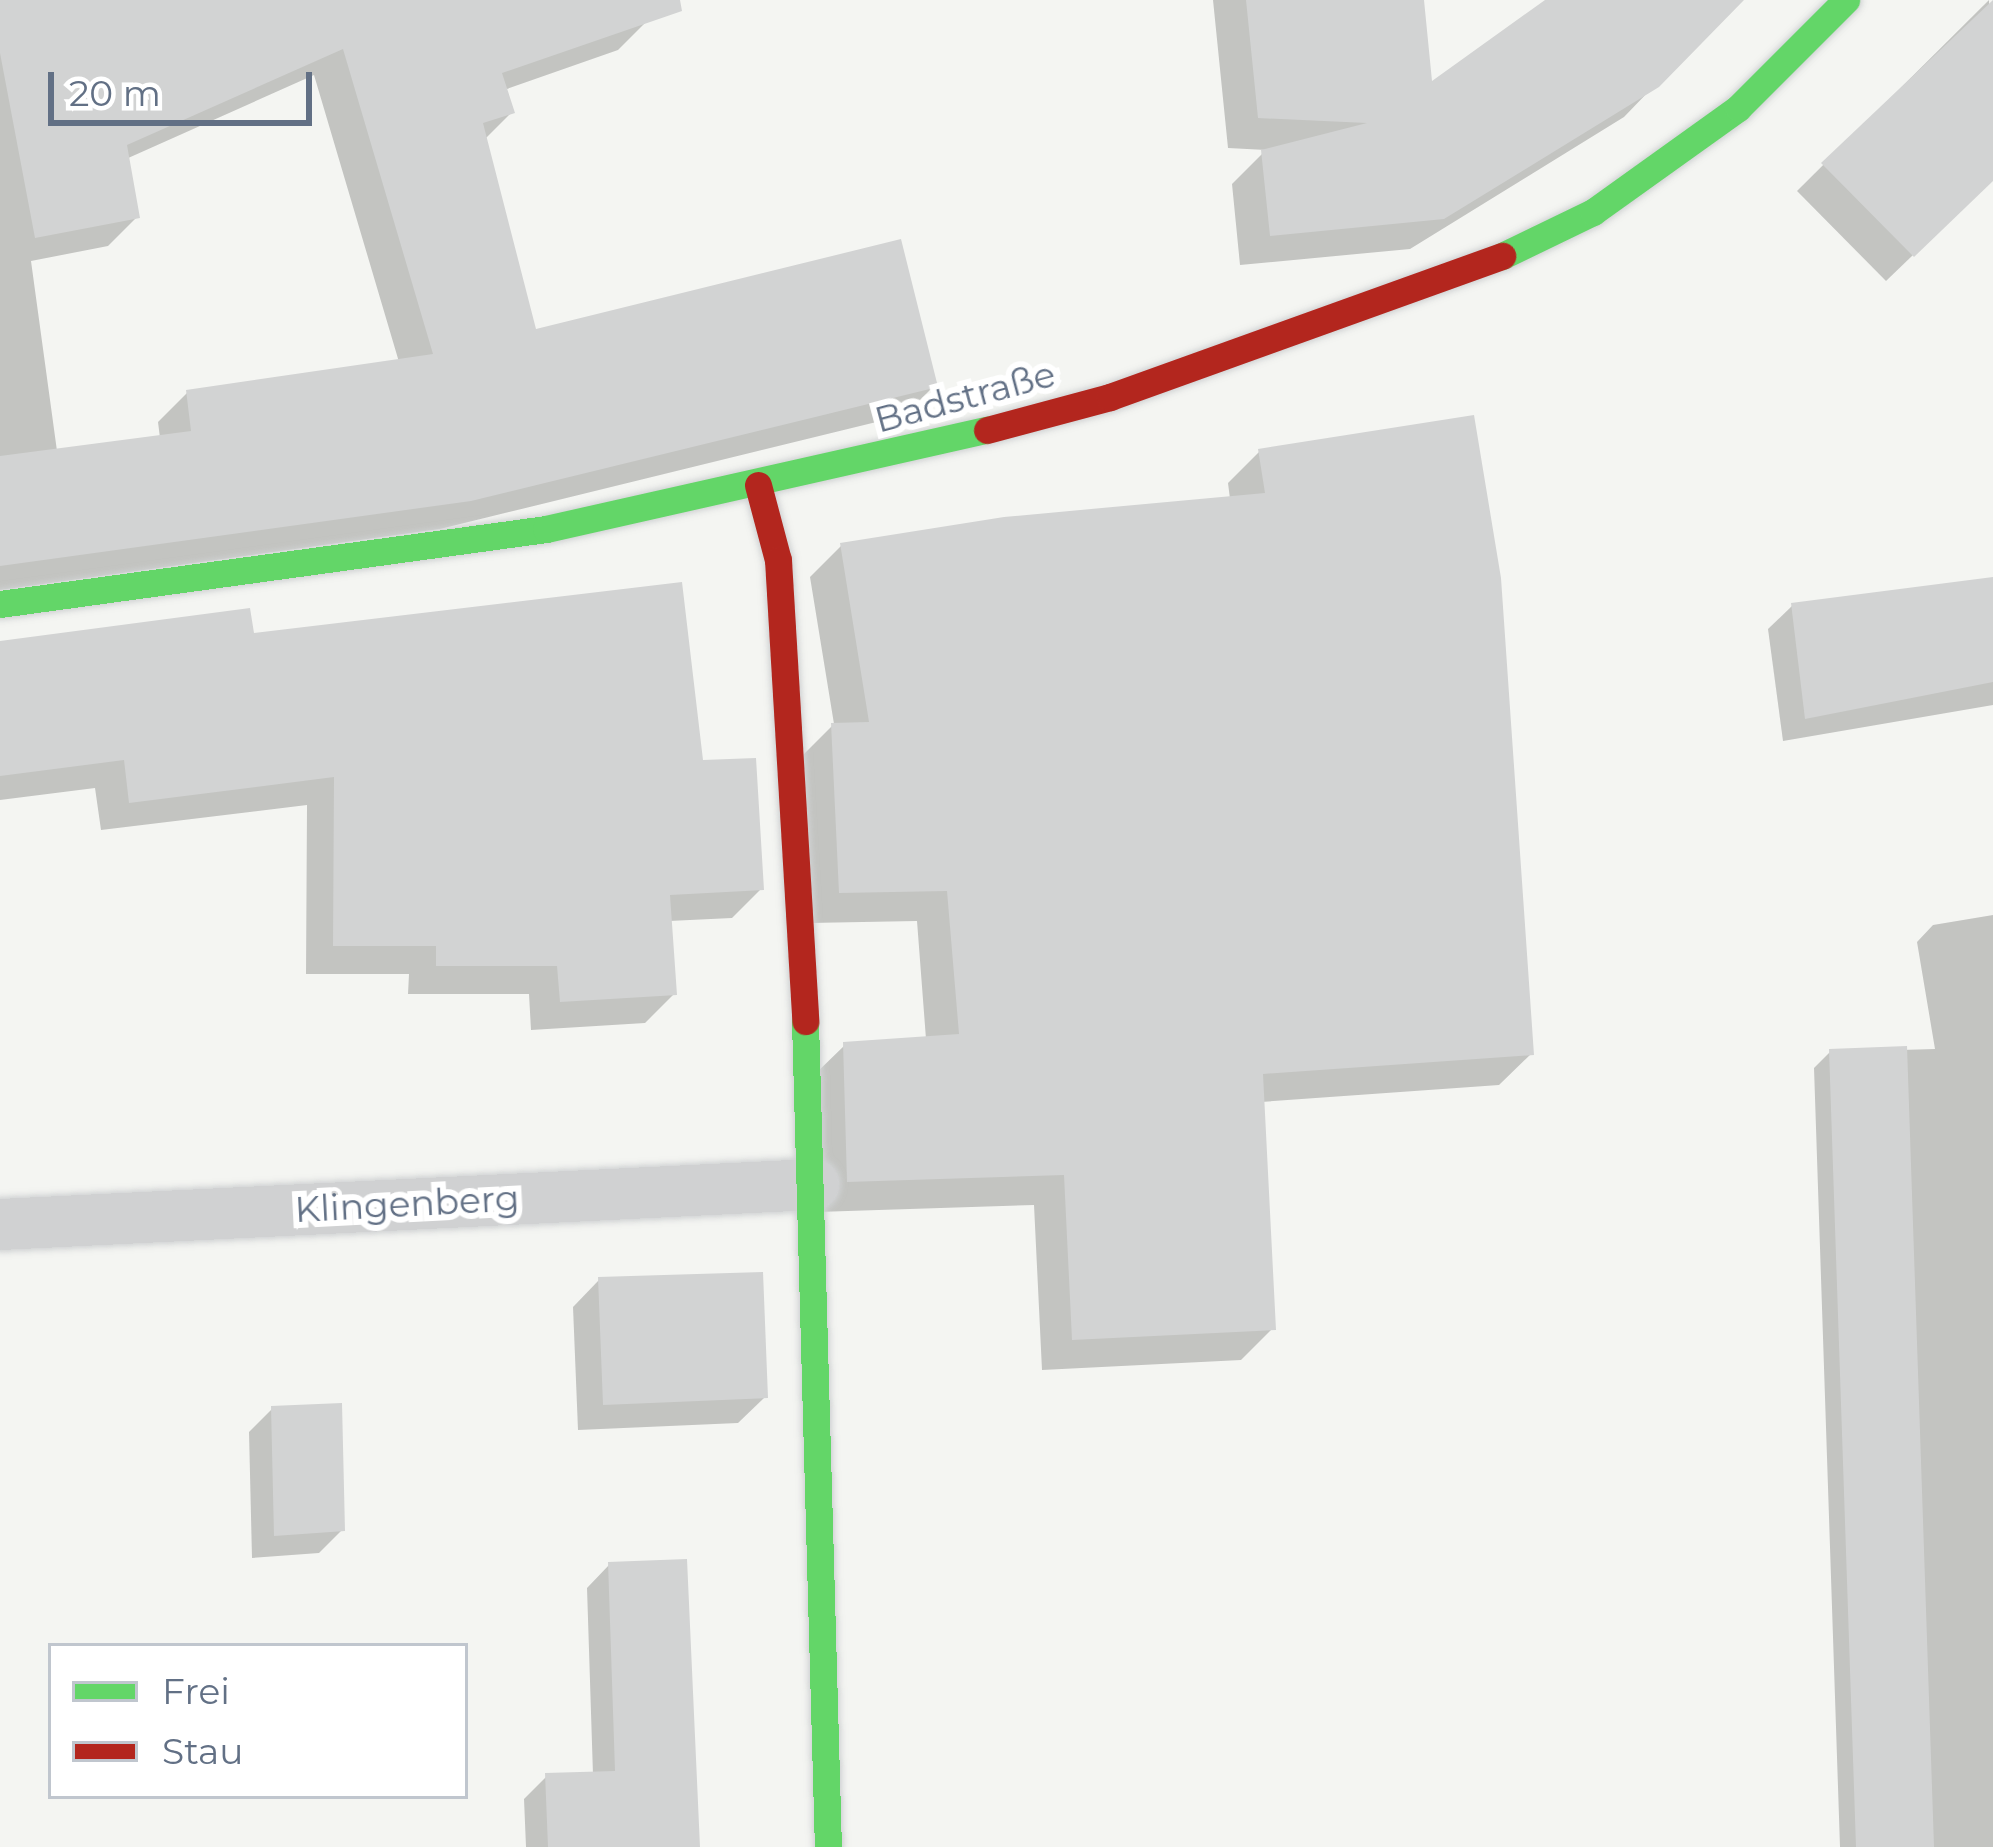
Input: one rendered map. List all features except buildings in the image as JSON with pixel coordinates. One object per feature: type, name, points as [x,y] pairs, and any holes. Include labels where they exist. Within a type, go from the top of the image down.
[{"type":"street","name":"Badstraße","points":[[0,604],[546,530],[758,485],[1110,397],[1517,252],[1685,149],[1846,0]]},
{"type":"street","points":[[758,485],[778,560],[800,832],[828,1847]]},
{"type":"lane","name":"Klingenberg","points":[[0,1224],[813,1184]]},
{"type":"traffic: fast","points":[[1502,256],[1593,212],[1738,108],[1846,0]]},
{"type":"traffic: fast","points":[[0,604],[546,529],[987,430]]},
{"type":"traffic: fast","points":[[805,1021],[828,1847]]},
{"type":"traffic: jam","points":[[987,430],[1110,397],[1502,256]]},
{"type":"traffic: jam","points":[[758,485],[778,560],[805,1021]]}]
